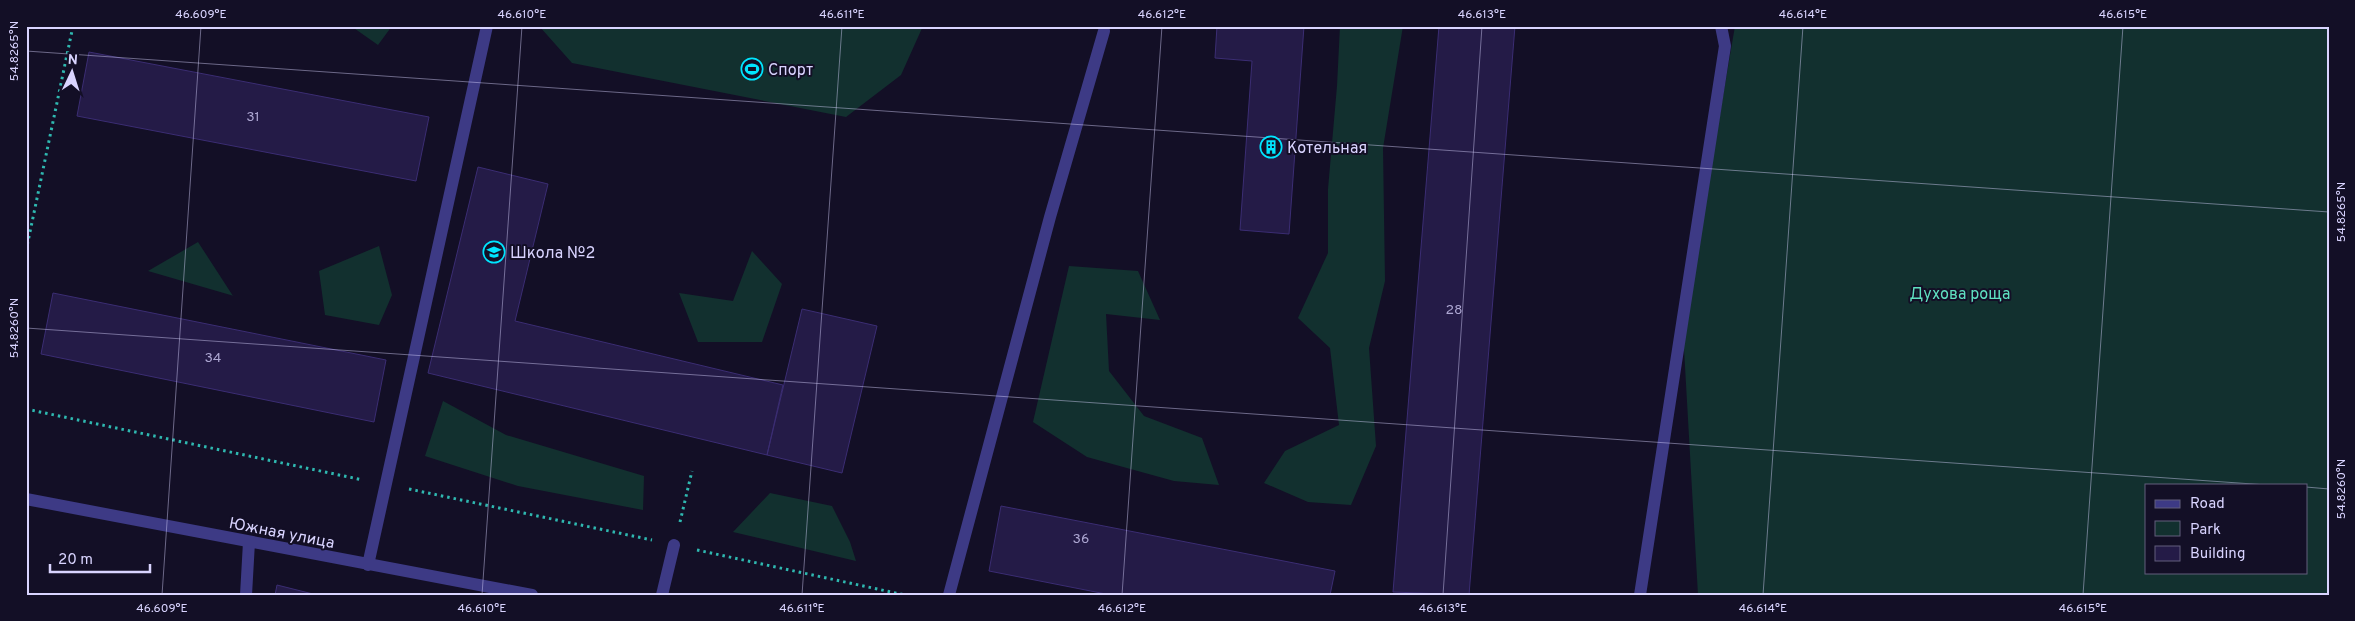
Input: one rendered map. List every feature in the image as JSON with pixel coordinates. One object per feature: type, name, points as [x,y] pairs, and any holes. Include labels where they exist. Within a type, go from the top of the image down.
[{"type":"street","points":[[368,565],[487,26]]},
{"type":"street","points":[[1640,595],[1725,46],[1720,26]]},
{"type":"street","points":[[949,595],[1050,217],[1104,31]]},
{"type":"street","name":"Южная улица","points":[[26,499],[532,595]]},
{"type":"street","points":[[246,595],[249,542]]},
{"type":"street","points":[[662,595],[674,545]]},
{"type":"path","points":[[26,251],[72,26]]},
{"type":"path","points":[[26,409],[905,595]]},
{"type":"path","points":[[674,545],[692,471]]},
{"type":"green space","points":[[351,26],[392,26],[378,45]]},
{"type":"green space","name":"Спорт","points":[[923,26],[901,75],[846,117],[572,63],[540,27]]},
{"type":"green space","points":[[1340,26],[1403,26],[1383,148],[1385,281],[1369,348],[1376,446],[1351,505],[1308,502],[1264,483],[1285,451],[1339,425],[1330,348],[1298,318],[1328,253],[1328,189]]},
{"type":"green space","name":"Духова роща","points":[[1735,26],[2329,26],[2329,595],[1698,595],[1683,331]]},
{"type":"green space","points":[[198,242],[233,296],[148,271]]},
{"type":"green space","points":[[379,246],[392,295],[379,325],[325,315],[319,271]]},
{"type":"green space","points":[[752,251],[782,284],[762,342],[698,342],[679,293],[733,301]]},
{"type":"green space","points":[[1069,266],[1138,271],[1160,320],[1106,314],[1109,371],[1144,416],[1202,438],[1219,485],[1174,481],[1087,457],[1033,422]]},
{"type":"green space","points":[[443,401],[506,435],[644,476],[643,510],[518,486],[425,456]]},
{"type":"green space","points":[[770,493],[832,506],[850,542],[856,561],[733,532]]},
{"type":"building","name":"Котельная","points":[[1217,26],[1304,26],[1289,234],[1240,230],[1252,61],[1215,58]]},
{"type":"building","points":[[1439,26],[1515,26],[1469,595],[1393,592]]},
{"type":"building","points":[[89,52],[429,117],[416,181],[77,116]]},
{"type":"building","name":"Школа №2","points":[[478,167],[548,184],[515,321],[783,385],[767,455],[428,373]]},
{"type":"building","points":[[53,293],[386,360],[374,422],[41,354]]},
{"type":"building","points":[[802,309],[877,326],[842,473],[767,455]]},
{"type":"building","points":[[1001,506],[1335,571],[1330,595],[1111,595],[989,571]]},
{"type":"building","points":[[277,585],[317,595],[275,595]]},
{"type":"place","name":"Спорт","points":[[752,69]]},
{"type":"place","name":"Котельная","points":[[1271,147]]},
{"type":"place","name":"Школа №2","points":[[494,252]]}]
